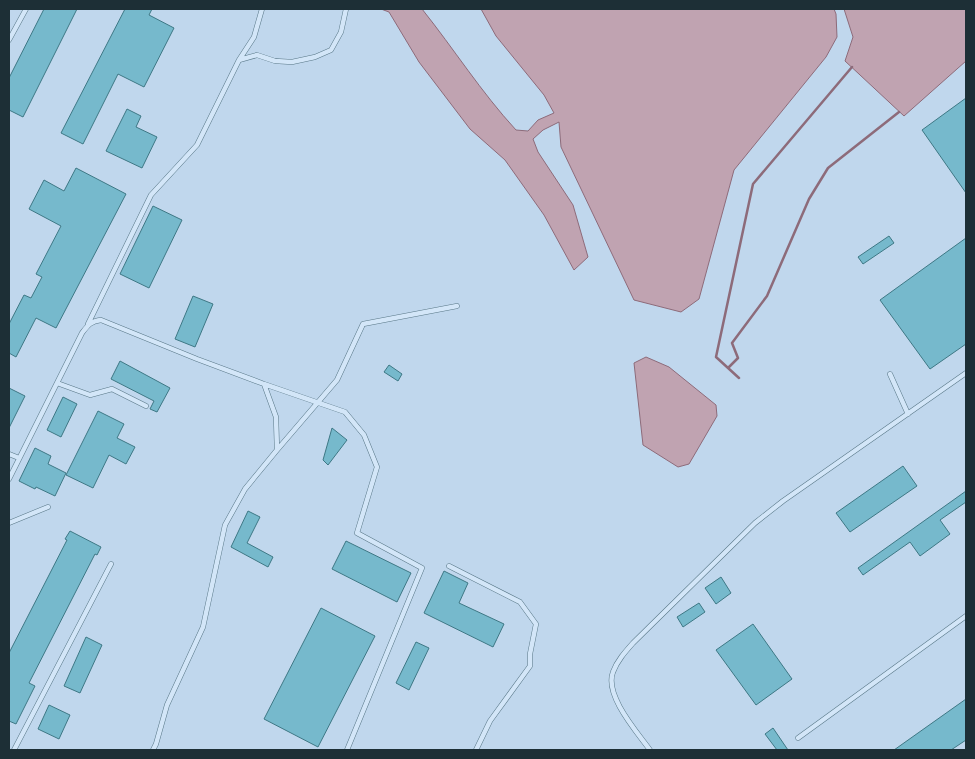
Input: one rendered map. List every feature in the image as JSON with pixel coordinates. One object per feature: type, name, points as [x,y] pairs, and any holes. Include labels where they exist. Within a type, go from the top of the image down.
[{"type":"lane","points":[[9,40],[26,9]]},
{"type":"lane","points":[[9,479],[88,325],[151,195],[197,145],[239,60],[254,37],[262,9]]},
{"type":"lane","points":[[239,60],[257,55],[275,61],[292,62],[315,57],[332,50],[341,32],[346,9]]},
{"type":"lane","points":[[152,750],[156,744],[167,705],[203,627],[225,525],[245,489],[338,380],[363,324],[457,306]]},
{"type":"lane","points":[[88,325],[101,320],[146,340],[345,412],[364,434],[377,467],[357,533],[422,568],[347,750]]},
{"type":"lane","points":[[650,750],[618,705],[610,684],[612,673],[633,643],[755,523],[966,373]]},
{"type":"lane","points":[[890,374],[908,414]]},
{"type":"lane","points":[[57,383],[90,395],[112,388],[146,406]]},
{"type":"lane","points":[[264,384],[276,417],[277,450]]},
{"type":"lane","points":[[9,454],[19,458]]},
{"type":"lane","points":[[9,523],[48,507]]},
{"type":"lane","points":[[14,750],[111,564]]},
{"type":"lane","points":[[449,566],[520,602],[536,624],[530,654],[530,666],[490,721],[476,750]]},
{"type":"lane","points":[[798,738],[966,616]]},
{"type":"shaded area","points":[[381,9],[422,9],[503,116],[516,130],[528,131],[538,120],[554,113],[544,95],[496,36],[481,9],[834,9],[837,37],[826,57],[734,170],[699,299],[681,312],[634,300],[561,147],[559,122],[543,130],[533,139],[538,152],[573,205],[588,257],[574,270],[544,215],[505,160],[470,129],[419,62],[389,12]]},
{"type":"shaded area","points":[[844,9],[966,9],[966,61],[904,116],[845,61],[853,37]]},
{"type":"shaded area","points":[[646,357],[669,367],[716,405],[717,416],[689,464],[678,467],[643,445],[634,363]]},
{"type":"building","points":[[44,9],[77,9],[23,117],[9,110],[9,78]]},
{"type":"building","points":[[125,9],[152,9],[149,15],[174,28],[144,87],[118,74],[83,144],[61,133]]},
{"type":"building","points":[[966,98],[966,193],[922,130]]},
{"type":"building","points":[[127,109],[141,116],[136,127],[157,137],[142,168],[106,151]]},
{"type":"building","points":[[76,168],[126,194],[56,328],[36,318],[16,357],[9,353],[9,324],[24,295],[31,298],[42,277],[36,274],[61,226],[29,209],[44,180],[64,191]]},
{"type":"building","points":[[153,206],[182,220],[149,288],[120,274]]},
{"type":"building","points":[[889,236],[894,243],[863,264],[858,257]]},
{"type":"building","points":[[966,238],[966,344],[930,369],[880,300]]},
{"type":"building","points":[[193,296],[213,304],[195,347],[175,339]]},
{"type":"building","points":[[120,361],[170,388],[157,412],[150,409],[154,401],[111,379]]},
{"type":"building","points":[[389,365],[402,374],[398,381],[384,372]]},
{"type":"building","points":[[9,388],[25,396],[9,428]]},
{"type":"building","points":[[63,397],[77,404],[61,437],[47,430]]},
{"type":"building","points":[[98,411],[124,424],[117,438],[135,447],[126,464],[109,455],[93,488],[66,475]]},
{"type":"building","points":[[332,428],[347,440],[328,465],[323,460]]},
{"type":"building","points":[[35,448],[51,456],[48,464],[66,473],[55,496],[19,481]]},
{"type":"building","points":[[903,466],[917,486],[850,532],[836,513]]},
{"type":"building","points":[[966,491],[966,502],[940,520],[950,534],[920,556],[910,542],[863,575],[858,568]]},
{"type":"building","points":[[248,511],[260,517],[247,543],[273,557],[268,567],[231,547]]},
{"type":"building","points":[[70,531],[101,547],[97,555],[95,554],[29,683],[35,686],[16,724],[9,721],[9,653]]},
{"type":"building","points":[[346,541],[411,573],[397,602],[332,569]]},
{"type":"building","points":[[444,571],[468,583],[459,603],[504,624],[493,647],[424,613]]},
{"type":"building","points":[[721,577],[731,593],[716,604],[705,588]]},
{"type":"building","points":[[699,603],[705,612],[683,627],[677,617]]},
{"type":"building","points":[[321,608],[375,636],[318,747],[264,719]]},
{"type":"building","points":[[753,624],[792,679],[756,705],[716,650]]},
{"type":"building","points":[[86,637],[102,645],[80,693],[64,686]]},
{"type":"building","points":[[416,642],[429,648],[409,690],[396,683]]},
{"type":"building","points":[[966,699],[966,740],[951,750],[894,750]]},
{"type":"building","points":[[49,705],[70,715],[59,739],[38,729]]},
{"type":"building","points":[[773,728],[788,750],[777,750],[765,734]]},
{"type":"waterway","points":[[739,378],[716,357],[753,184],[852,67]]},
{"type":"waterway","points":[[728,368],[738,358],[732,343],[767,296],[809,199],[828,168],[899,112]]}]
